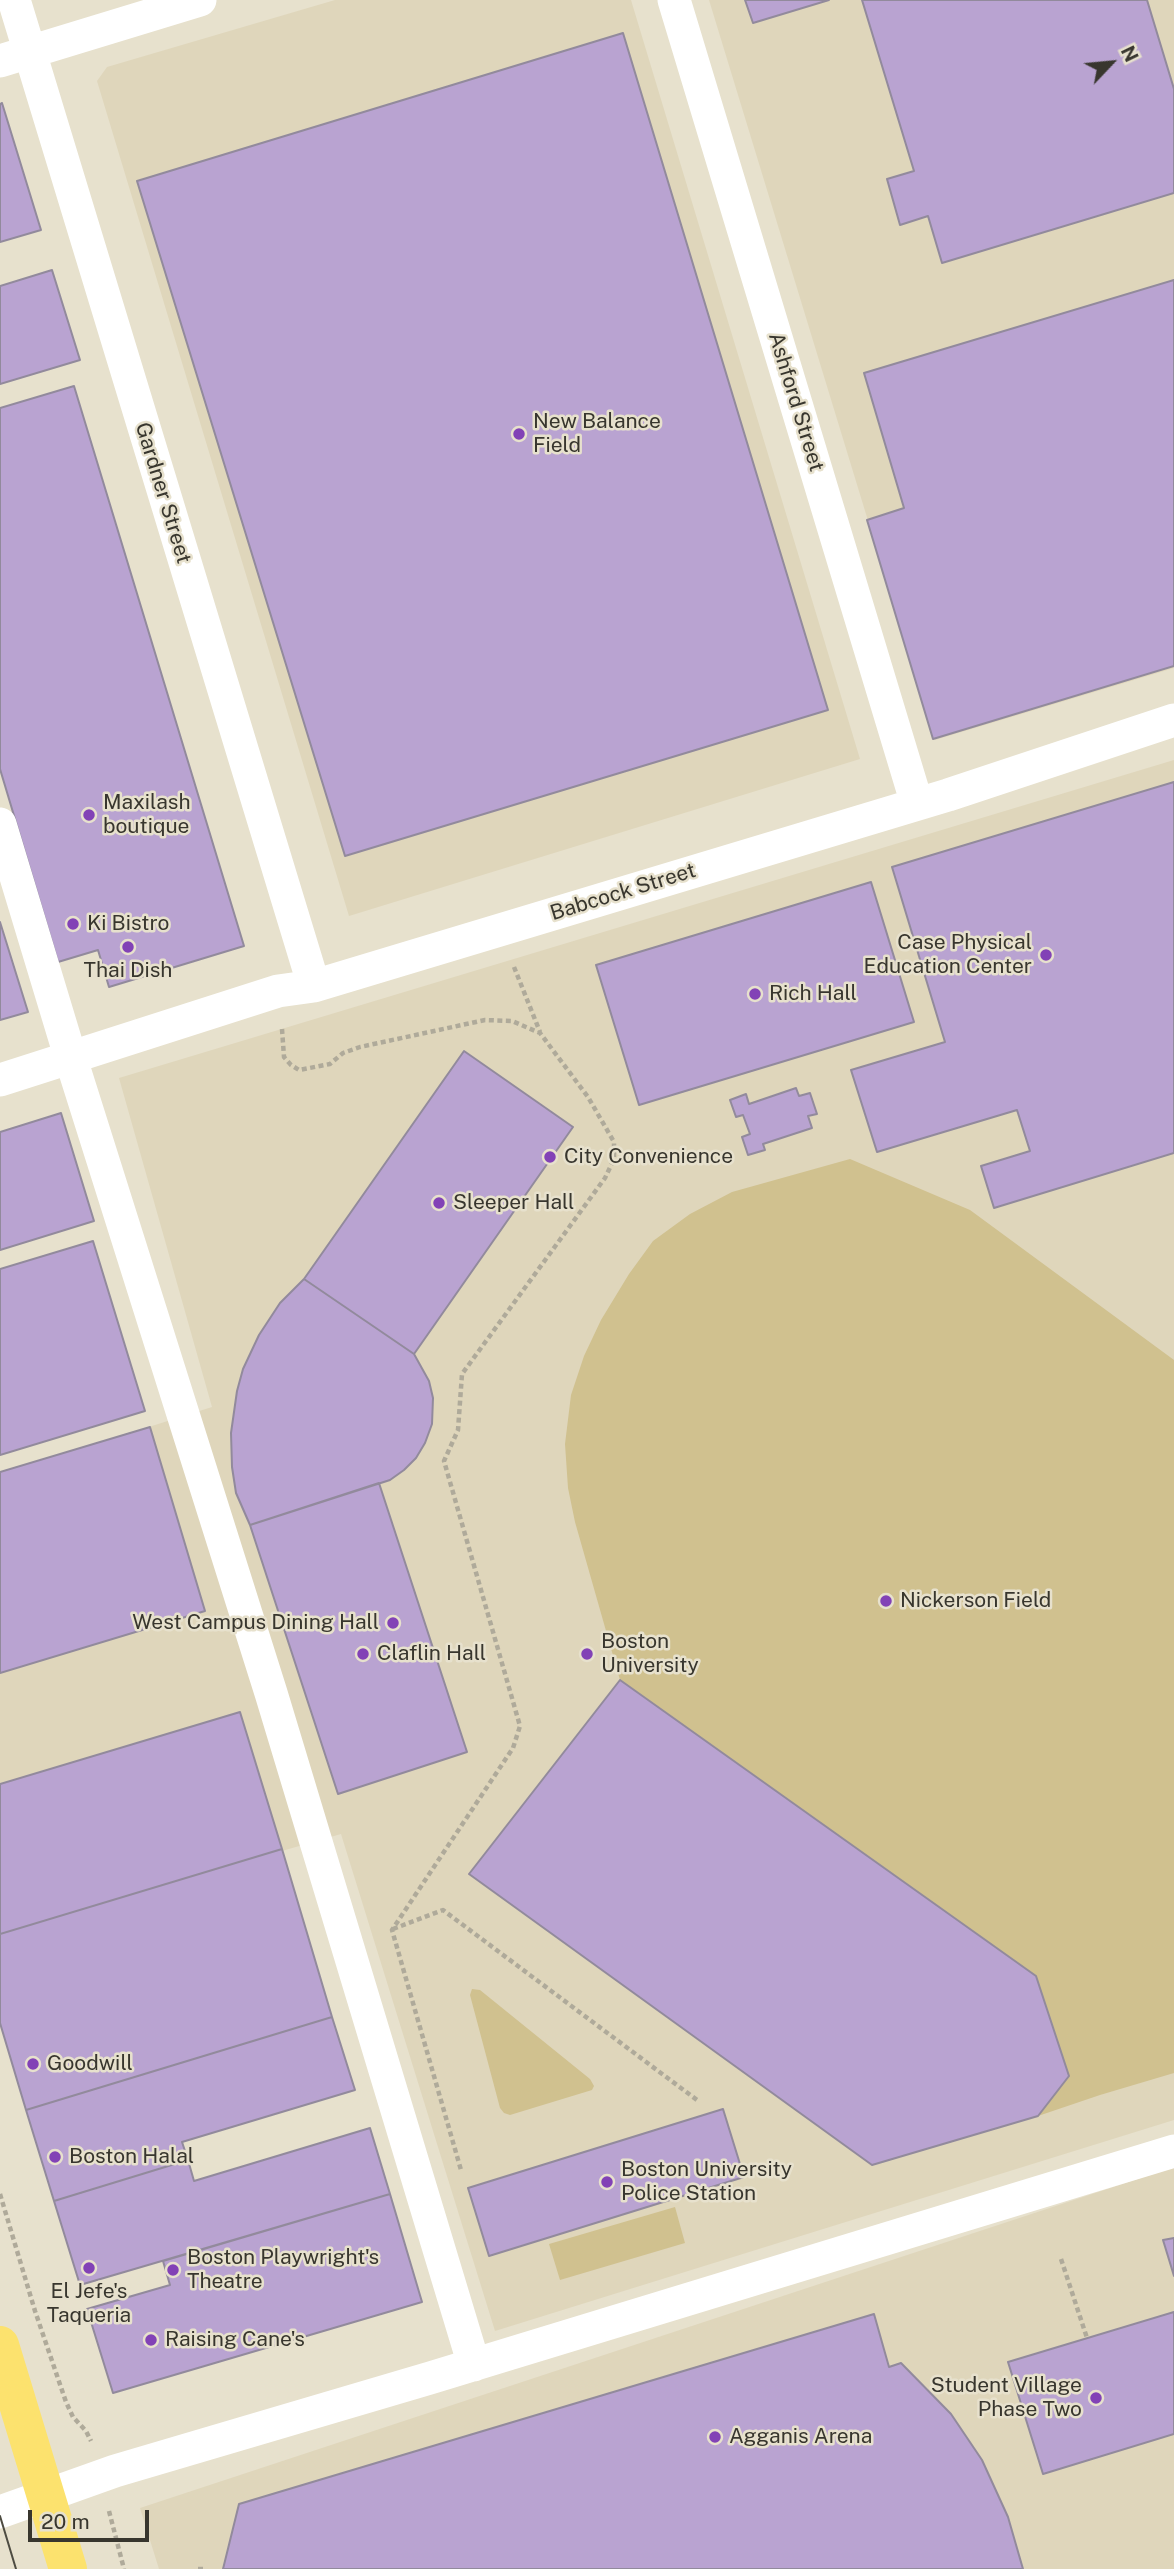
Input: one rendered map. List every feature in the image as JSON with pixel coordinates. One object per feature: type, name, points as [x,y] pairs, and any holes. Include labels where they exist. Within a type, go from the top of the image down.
[{"type":"main road","points":[[0,2345],[68,2569]]},
{"type":"street","name":"Gardner Street","points":[[14,0],[15,56],[314,986]]},
{"type":"street","points":[[15,56],[200,0]]},
{"type":"street","name":"Ashford Street","points":[[674,0],[917,804]]},
{"type":"street","name":"Babcock Street","points":[[0,1080],[278,991],[314,986],[917,804],[1174,720]]},
{"type":"street","points":[[0,824],[71,1059],[271,1693],[474,2365]]},
{"type":"street","points":[[0,2512],[115,2470],[474,2365],[1174,2151]]},
{"type":"path","points":[[461,2171],[392,1930],[513,1748],[520,1727],[444,1461],[458,1430],[462,1374],[605,1178],[614,1160],[614,1142],[609,1132],[588,1097],[540,1033],[514,967]]},
{"type":"path","points":[[283,1024],[284,1057],[299,1070],[330,1064],[343,1053],[360,1047],[485,1020],[512,1021],[540,1033]]},
{"type":"path","points":[[392,1930],[443,1910],[697,2100]]},
{"type":"path","points":[[0,2194],[66,2402],[73,2417],[90,2438]]},
{"type":"path","points":[[1061,2259],[1087,2338]]},
{"type":"path","points":[[117,2541],[124,2569]]},
{"type":"path","points":[[198,2569],[206,2569]]},
{"type":"shaded area","name":"New Balance Field","points":[[335,0],[631,0],[860,759],[349,916],[97,81],[107,67]]},
{"type":"shaded area","points":[[709,0],[1174,0],[1174,668],[935,740]]},
{"type":"shaded area","name":"Boston University","points":[[1174,760],[1174,2120],[495,2331],[341,1834],[0,1932],[0,1474],[212,1407],[119,1078]]},
{"type":"shaded area","name":"Nickerson Field","points":[[850,1159],[970,1210],[1174,1360],[1174,2073],[872,2165],[469,1874],[620,1680],[575,1522],[568,1488],[565,1444],[571,1395],[584,1356],[601,1320],[653,1241],[690,1214],[732,1192]]},
{"type":"shaded area","points":[[472,1989],[480,1990],[590,2079],[594,2086],[592,2090],[510,2115],[504,2113],[500,2108],[470,1995]]},
{"type":"shaded area","points":[[1174,2167],[1174,2569],[159,2569],[140,2508]]},
{"type":"shaded area","points":[[675,2207],[685,2243],[560,2280],[549,2244]]},
{"type":"building","points":[[745,0],[829,0],[753,23]]},
{"type":"building","points":[[862,0],[1147,0],[1174,89],[1174,193],[942,263],[928,216],[900,225],[887,179],[914,171]]},
{"type":"building","name":"New Balance Field","points":[[623,33],[828,710],[345,856],[137,181]]},
{"type":"building","points":[[2,103],[41,230],[0,242],[0,104]]},
{"type":"building","points":[[52,270],[80,360],[0,384],[0,286]]},
{"type":"building","points":[[1174,280],[1174,666],[933,739],[867,520],[904,508],[864,373]]},
{"type":"building","points":[[74,386],[244,946],[109,987],[98,950],[58,962],[0,769],[0,408]]},
{"type":"building","name":"Case Physical Education Center","points":[[1174,782],[1174,1153],[994,1208],[981,1166],[1030,1151],[1017,1110],[877,1152],[851,1070],[945,1042],[892,867]]},
{"type":"building","name":"Rich Hall","points":[[871,882],[914,1022],[639,1105],[596,965]]},
{"type":"building","points":[[0,922],[28,1012],[0,1020]]},
{"type":"building","name":"Sleeper Hall","points":[[464,1051],[573,1127],[414,1354],[304,1279]]},
{"type":"building","points":[[796,1088],[799,1096],[810,1093],[817,1114],[808,1116],[812,1128],[763,1144],[765,1150],[748,1155],[742,1137],[750,1134],[743,1115],[736,1117],[730,1100],[746,1094],[749,1104]]},
{"type":"building","points":[[61,1113],[94,1221],[0,1250],[0,1132]]},
{"type":"building","points":[[93,1241],[145,1411],[0,1455],[0,1269]]},
{"type":"building","points":[[304,1279],[414,1354],[429,1381],[433,1398],[432,1424],[416,1458],[390,1480],[250,1525],[236,1493],[232,1467],[231,1433],[237,1391],[243,1369],[259,1335],[280,1303]]},
{"type":"building","points":[[150,1427],[205,1611],[0,1673],[0,1472]]},
{"type":"building","name":"Claflin Hall","points":[[379,1483],[467,1752],[338,1794],[250,1525]]},
{"type":"building","points":[[620,1680],[1036,1976],[1069,2076],[1038,2116],[872,2165],[469,1874]]},
{"type":"building","points":[[240,1712],[282,1849],[0,1934],[0,1784]]},
{"type":"building","points":[[282,1849],[332,2017],[26,2110],[0,2023],[0,1934]]},
{"type":"building","points":[[332,2017],[355,2090],[182,2142],[188,2160],[54,2201],[26,2110]]},
{"type":"building","name":"Boston University Police Station","points":[[723,2109],[744,2177],[489,2256],[468,2188]]},
{"type":"building","points":[[370,2128],[390,2194],[80,2285],[54,2201],[188,2160],[194,2181]]},
{"type":"building","points":[[390,2194],[422,2302],[113,2393],[87,2309],[170,2285],[163,2261]]},
{"type":"building","points":[[1174,2238],[1174,2276],[1163,2240]]},
{"type":"building","name":"Student Village Phase Two","points":[[1174,2312],[1174,2434],[1043,2474],[1008,2362]]},
{"type":"building","name":"Agganis Arena","points":[[874,2314],[889,2367],[901,2363],[951,2414],[982,2460],[1008,2517],[1023,2569],[223,2569],[239,2504]]},
{"type":"tram line","points":[[0,2516],[16,2569]]},
{"type":"place","name":"New Balance Field","points":[[519,434]]},
{"type":"place","name":"Maxilash boutique","points":[[89,815]]},
{"type":"place","name":"Ki Bistro","points":[[73,924]]},
{"type":"place","name":"Thai Dish","points":[[128,947]]},
{"type":"place","name":"Case Physical Education Center","points":[[1046,955]]},
{"type":"place","name":"Rich Hall","points":[[755,994]]},
{"type":"place","name":"City Convenience","points":[[550,1157]]},
{"type":"place","name":"Sleeper Hall","points":[[439,1203]]},
{"type":"place","name":"Nickerson Field","points":[[886,1601]]},
{"type":"place","name":"West Campus Dining Hall","points":[[393,1623]]},
{"type":"place","name":"Claflin Hall","points":[[363,1654]]},
{"type":"place","name":"Boston University","points":[[587,1654]]},
{"type":"place","name":"Goodwill","points":[[33,2064]]},
{"type":"place","name":"Boston Halal","points":[[55,2157]]},
{"type":"place","name":"Boston University Police Station","points":[[607,2182]]},
{"type":"place","name":"El Jefe's Taqueria","points":[[89,2268]]},
{"type":"place","name":"Boston Playwright's Theatre","points":[[173,2270]]},
{"type":"place","name":"Raising Cane's","points":[[151,2340]]},
{"type":"place","name":"Student Village Phase Two","points":[[1096,2398]]},
{"type":"place","name":"Agganis Arena","points":[[715,2437]]}]
